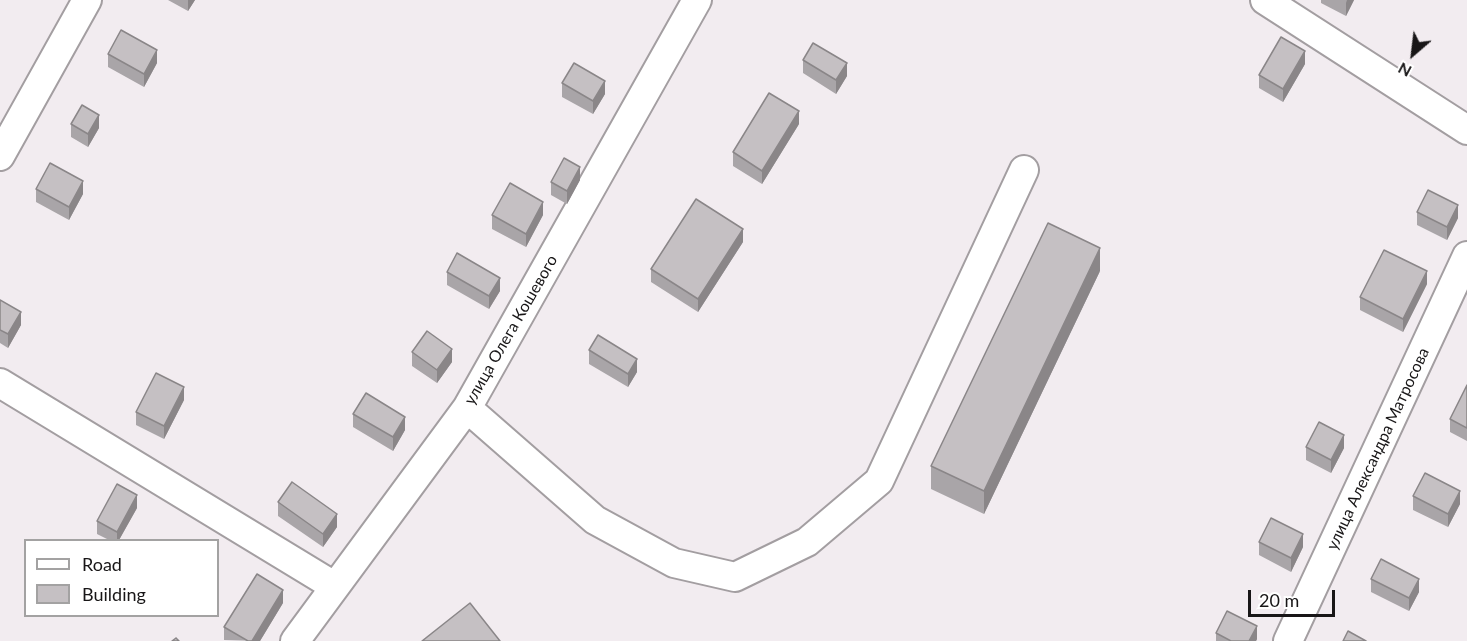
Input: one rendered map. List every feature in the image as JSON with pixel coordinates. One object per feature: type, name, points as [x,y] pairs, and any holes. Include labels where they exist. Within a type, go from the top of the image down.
[{"type":"street","points":[[0,156],[87,0]]},
{"type":"street","name":"улица Олега Кошевого","points":[[295,641],[467,408],[697,0]]},
{"type":"street","points":[[1265,0],[1467,130]]},
{"type":"street","points":[[467,408],[595,520],[674,564],[735,577],[807,542],[879,481],[1024,170]]},
{"type":"street","name":"улица Александра Матросова","points":[[1288,641],[1467,256]]},
{"type":"street","points":[[0,383],[334,586]]},
{"type":"building","points":[[121,30],[157,50],[144,74],[108,54]]},
{"type":"building","points":[[1281,37],[1305,51],[1283,89],[1259,75]]},
{"type":"building","points":[[813,43],[847,63],[836,80],[803,60]]},
{"type":"building","points":[[574,63],[605,81],[593,101],[562,83]]},
{"type":"building","points":[[769,93],[799,111],[762,171],[733,152]]},
{"type":"building","points":[[82,105],[99,115],[88,134],[71,124]]},
{"type":"building","points":[[564,158],[580,167],[567,191],[551,182]]},
{"type":"building","points":[[50,163],[83,181],[69,207],[36,189]]},
{"type":"building","points":[[510,183],[543,202],[526,234],[492,215]]},
{"type":"building","points":[[1428,190],[1458,205],[1447,227],[1417,212]]},
{"type":"building","points":[[696,199],[743,229],[698,299],[651,269]]},
{"type":"building","points":[[1048,223],[1100,248],[984,491],[931,466]]},
{"type":"building","points":[[1384,250],[1427,271],[1403,319],[1360,297]]},
{"type":"building","points":[[457,253],[500,278],[489,296],[447,272]]},
{"type":"building","points":[[0,300],[21,312],[8,334],[0,330]]},
{"type":"building","points":[[427,331],[452,349],[437,370],[412,352]]},
{"type":"building","points":[[598,335],[637,359],[628,374],[589,350]]},
{"type":"building","points":[[156,373],[184,387],[164,426],[136,412]]},
{"type":"building","points":[[1467,385],[1467,428],[1450,419]]},
{"type":"building","points":[[366,393],[405,417],[393,437],[353,414]]},
{"type":"building","points":[[1319,422],[1344,435],[1331,460],[1306,447]]},
{"type":"building","points":[[1425,473],[1460,491],[1448,514],[1413,496]]},
{"type":"building","points":[[292,482],[337,514],[323,534],[278,502]]},
{"type":"building","points":[[117,484],[137,495],[117,532],[97,521]]},
{"type":"building","points":[[1271,518],[1303,534],[1291,558],[1259,542]]},
{"type":"building","points":[[1381,559],[1419,579],[1409,598],[1371,579]]},
{"type":"building","points":[[257,574],[283,590],[252,641],[248,641],[224,627]]},
{"type":"building","points":[[470,603],[500,641],[422,641]]},
{"type":"building","points":[[1227,611],[1257,626],[1249,641],[1231,641],[1216,633]]},
{"type":"building","points":[[1348,631],[1366,641],[1343,641]]}]
